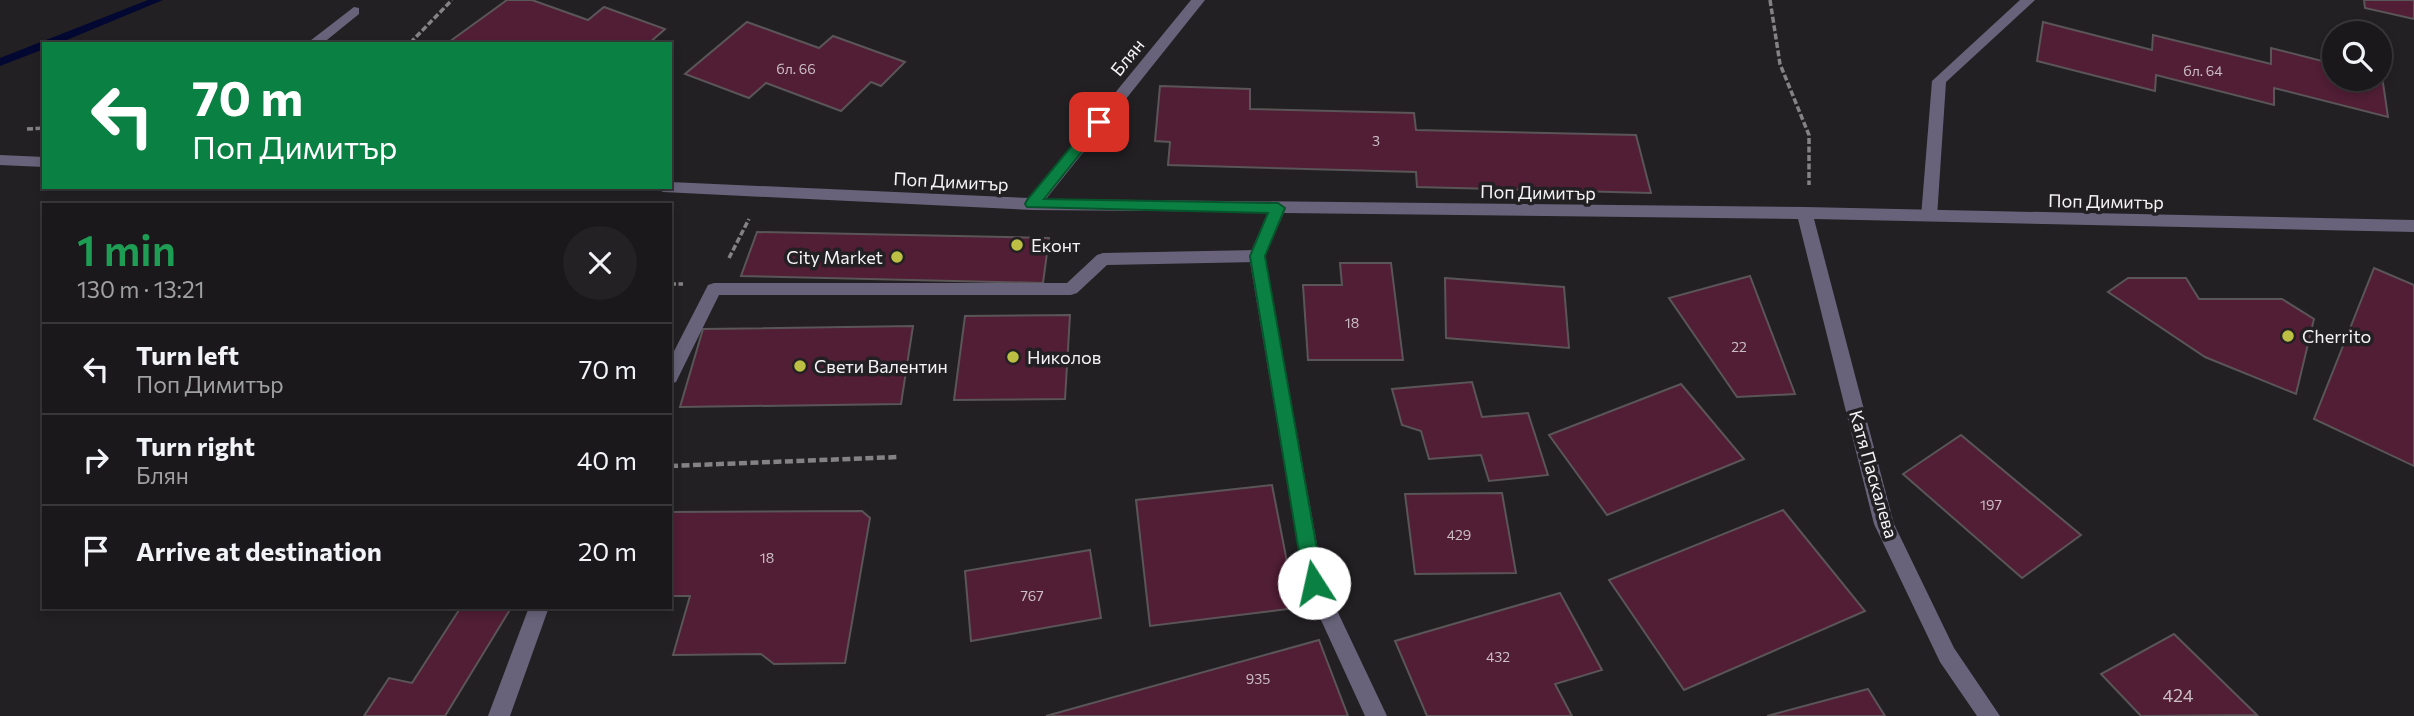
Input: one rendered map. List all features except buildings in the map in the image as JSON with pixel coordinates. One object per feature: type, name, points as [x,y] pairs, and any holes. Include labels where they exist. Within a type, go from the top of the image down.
[{"type":"street","name":"Блян","points":[[1032,204],[1198,0]]},
{"type":"street","points":[[1929,217],[1939,82],[2028,0]]},
{"type":"street","points":[[315,42],[354,11]]},
{"type":"street","points":[[0,160],[42,162]]},
{"type":"street","name":"Поп Димитър","points":[[672,187],[1032,204],[1805,213],[2414,226]]},
{"type":"street","points":[[1278,208],[1257,256],[1314,583],[1376,716]]},
{"type":"street","name":"Катя Паскалева","points":[[1805,213],[1884,524],[1947,654],[1989,716]]},
{"type":"street","points":[[672,373],[714,289],[1071,289],[1103,260],[1257,256]]},
{"type":"street","points":[[499,716],[538,609]]},
{"type":"path","points":[[413,42],[452,0]]},
{"type":"path","points":[[1770,0],[1780,64],[1809,135],[1811,170],[1805,213]]},
{"type":"path","points":[[714,289],[762,192]]},
{"type":"path","points":[[672,466],[898,457]]},
{"type":"waterway","points":[[51,42],[158,0]]},
{"type":"waterway","points":[[0,62],[42,46]]},
{"type":"place","name":"Еконт","points":[[1017,245]]},
{"type":"place","name":"City Market","points":[[897,257]]},
{"type":"place","name":"Cherrito","points":[[2288,336]]},
{"type":"place","name":"Николов","points":[[1013,357]]},
{"type":"place","name":"Свети Валентин","points":[[800,366]]},
{"type":"route","points":[[1099,122],[1032,204],[1278,208],[1257,256],[1314,583]]}]
